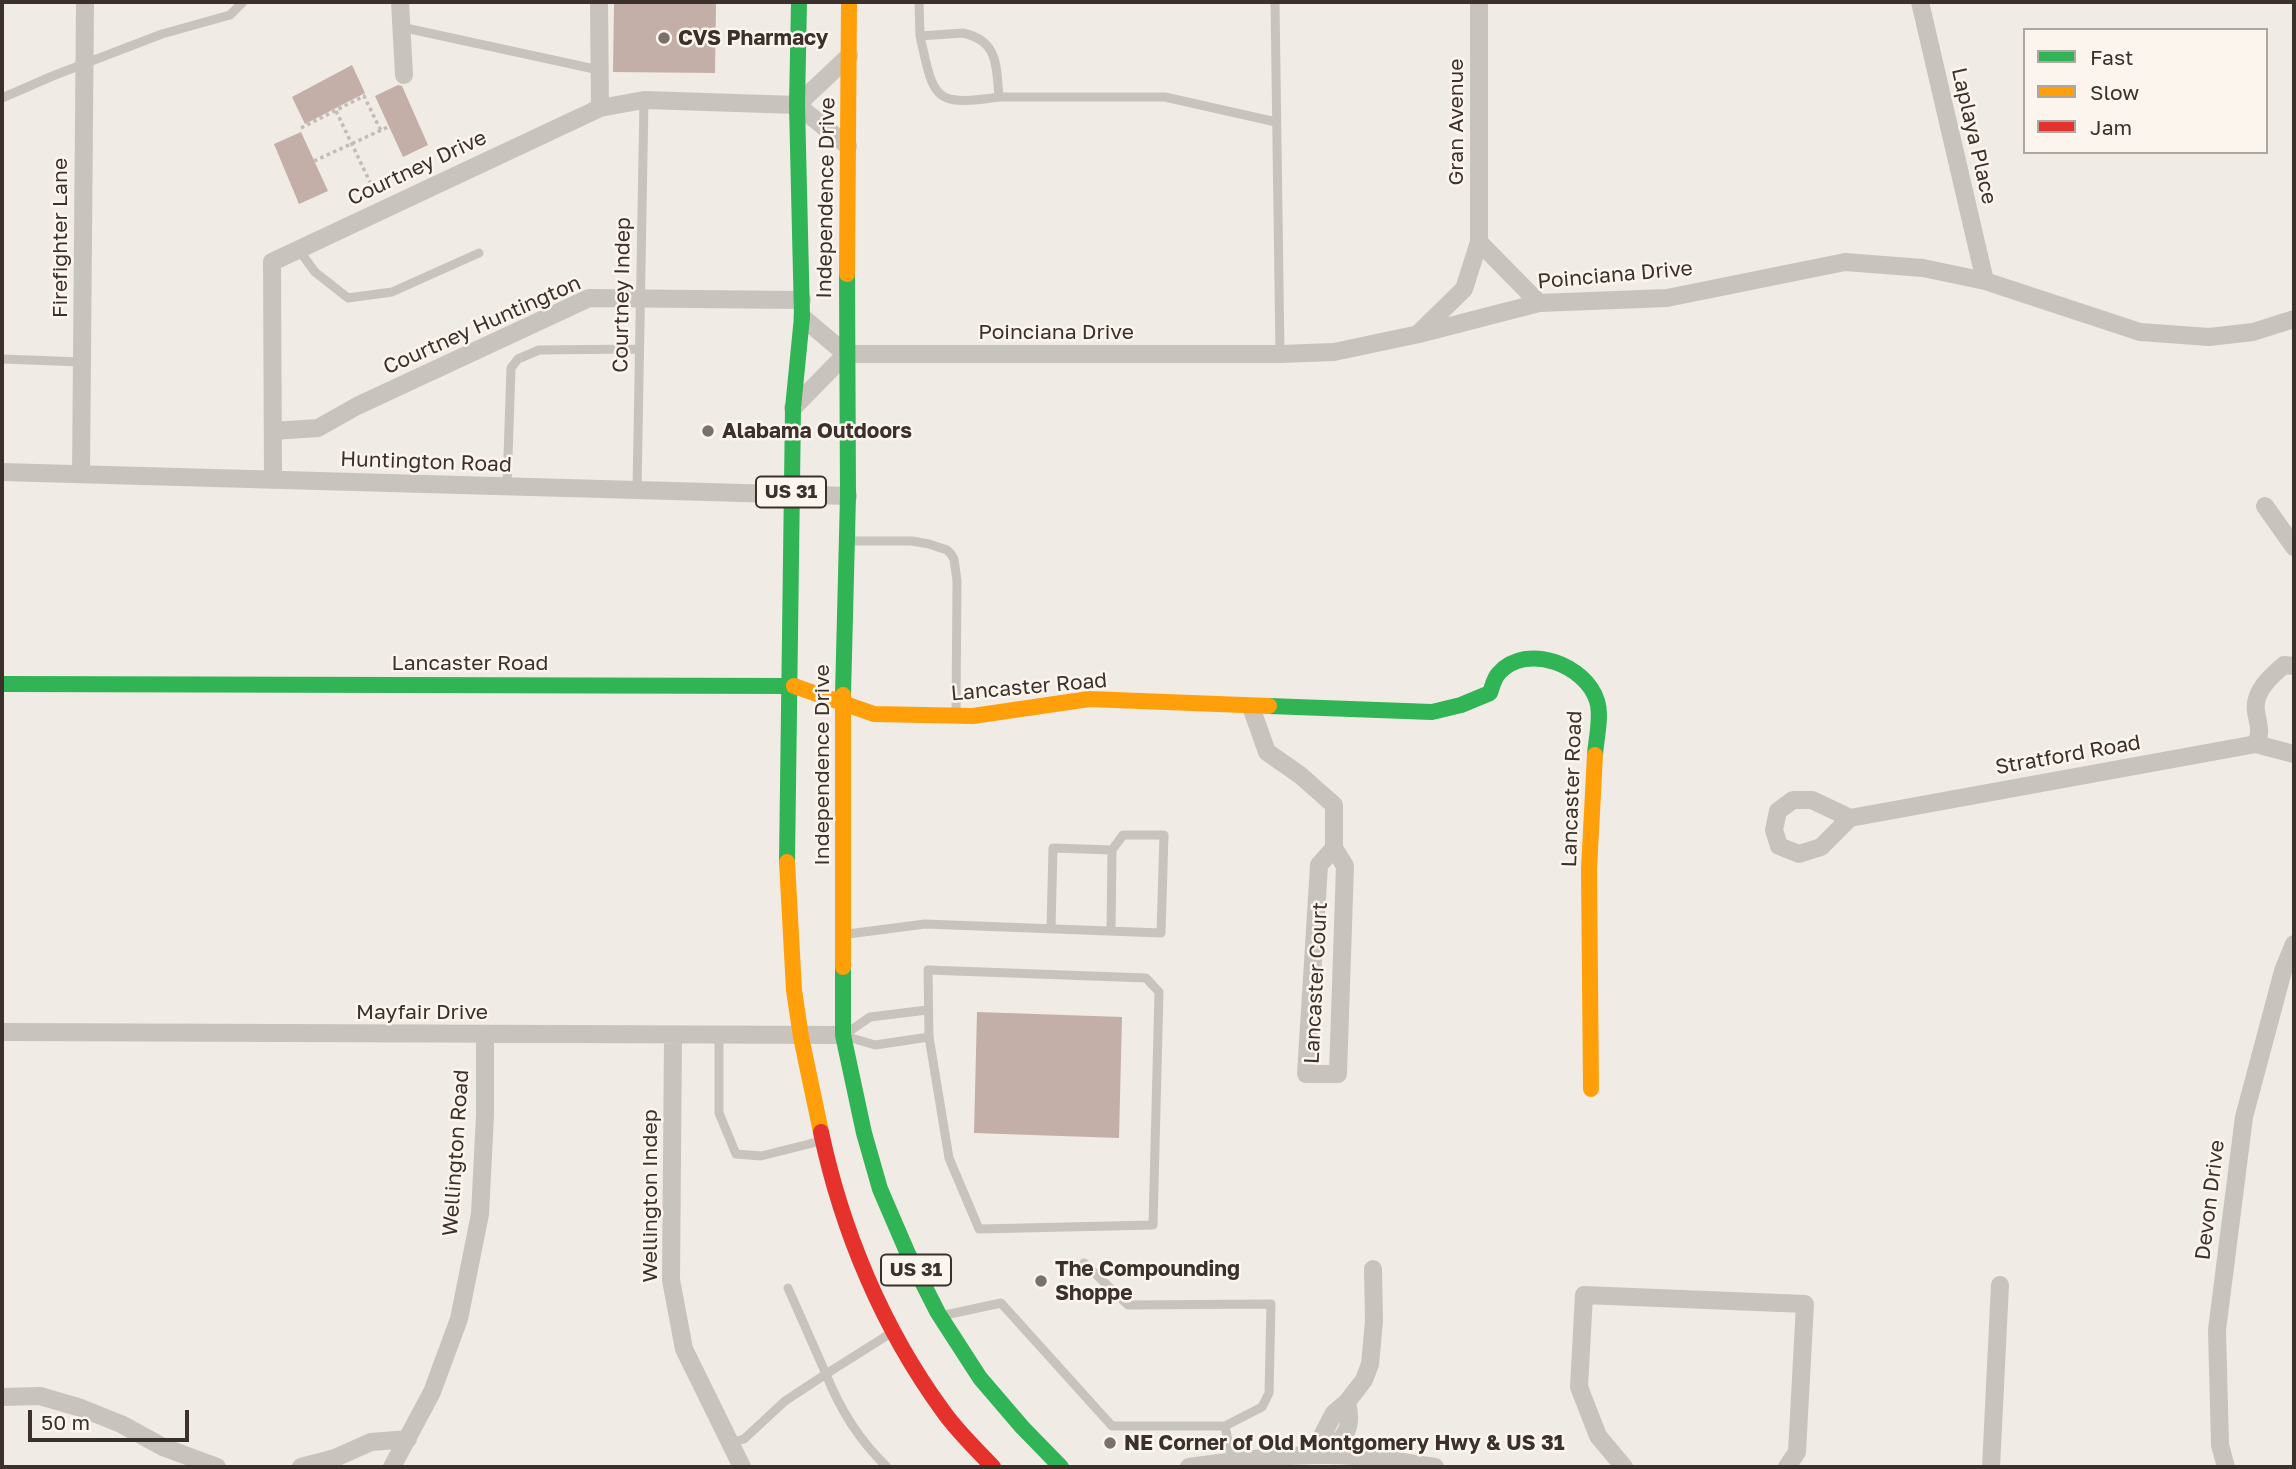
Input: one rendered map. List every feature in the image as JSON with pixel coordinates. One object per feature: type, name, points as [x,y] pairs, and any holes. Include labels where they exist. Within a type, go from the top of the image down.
[{"type":"main road","name":"Independence Drive","points":[[799,2],[797,105],[802,309],[793,408],[787,861],[794,990],[801,1037],[831,1180],[855,1251],[908,1359],[944,1413],[993,1467]]},
{"type":"main road","name":"Independence Drive","points":[[849,2],[843,1035],[864,1133],[880,1189],[908,1254],[940,1317],[979,1378],[1061,1467]]},
{"type":"main road","name":"Lancaster Road","points":[[2,684],[789,684],[874,715],[973,716],[1089,699],[1432,712],[1461,705],[1490,693],[1499,673],[1518,662],[1541,659],[1568,667],[1587,682],[1598,703],[1589,869],[1591,1090]]},
{"type":"street","name":"Firefighter Lane","points":[[81,474],[85,2]]},
{"type":"street","points":[[400,2],[404,75]]},
{"type":"street","points":[[599,2],[600,108]]},
{"type":"street","name":"Gran Avenue","points":[[1419,334],[1464,289],[1479,242],[1479,2]]},
{"type":"street","name":"Laplaya Place","points":[[1920,2],[1985,281]]},
{"type":"street","points":[[848,146],[797,105],[849,56]]},
{"type":"street","name":"Courtney Drive","points":[[273,480],[272,261],[600,108],[644,100],[797,105]]},
{"type":"street","points":[[1479,242],[1539,303]]},
{"type":"street","name":"Poinciana Drive","points":[[846,354],[1334,352],[1419,334],[1539,303],[1667,298],[1845,261],[1923,268],[1985,281],[2140,332],[2209,337],[2253,332],[2294,318]]},
{"type":"street","name":"Courtney Huntington","points":[[273,431],[318,428],[369,401],[589,298],[802,309]]},
{"type":"street","points":[[793,408],[846,354],[802,309]]},
{"type":"street","name":"Huntington Road","points":[[2,472],[848,496]]},
{"type":"street","points":[[2265,506],[2294,547]]},
{"type":"street","points":[[2256,744],[2261,733],[2255,707],[2264,683],[2284,665],[2294,666]]},
{"type":"street","name":"Lancaster Court","points":[[1251,707],[1268,752],[1300,775],[1334,805],[1334,848],[1345,866],[1338,1074],[1306,1074],[1319,865],[1334,848]]},
{"type":"street","name":"Stratford Road","points":[[1850,818],[2256,744],[2294,754]]},
{"type":"street","name":"Devon Drive","points":[[2226,1467],[2220,1445],[2217,1330],[2244,1117],[2283,971],[2294,944]]},
{"type":"street","points":[[1313,954],[1342,955]]},
{"type":"street","name":"Mayfair Drive","points":[[2,1032],[673,1037],[843,1035]]},
{"type":"street","name":"Wellington Road","points":[[392,1467],[432,1392],[459,1319],[477,1227],[485,1115],[485,1035]]},
{"type":"street","name":"Wellington Indep","points":[[673,1037],[671,1280],[684,1349],[742,1467]]},
{"type":"street","points":[[1323,1454],[1323,1434],[1334,1413],[1348,1402],[1364,1380],[1370,1364],[1374,1321],[1373,1269]]},
{"type":"street","points":[[1991,1467],[2000,1285]]},
{"type":"street","points":[[1624,1467],[1598,1436],[1579,1387],[1584,1295],[1805,1304],[1797,1452],[1787,1467]]},
{"type":"street","points":[[2,1397],[40,1396],[81,1408],[121,1424],[163,1447],[217,1467]]},
{"type":"street","points":[[301,1467],[335,1458],[371,1442],[408,1439]]},
{"type":"street","points":[[1189,1467],[1277,1455],[1323,1454],[1354,1462],[1435,1467]]},
{"type":"lane","points":[[2,98],[162,34],[230,15],[243,2]]},
{"type":"lane","points":[[919,2],[920,36],[930,81],[944,97],[954,101],[999,97],[1165,97],[1276,122]]},
{"type":"lane","points":[[1275,2],[1280,354]]},
{"type":"lane","points":[[401,27],[599,69]]},
{"type":"lane","points":[[920,36],[963,33],[985,42],[996,62],[999,97]]},
{"type":"lane","name":"Courtney Indep","points":[[636,490],[644,100]]},
{"type":"lane","points":[[298,249],[315,272],[348,298],[392,292],[479,253]]},
{"type":"lane","points":[[507,487],[511,368],[518,359],[539,350],[638,349]]},
{"type":"lane","points":[[2,359],[82,362]]},
{"type":"lane","points":[[847,541],[912,541],[947,550],[954,559],[957,582],[956,716]]},
{"type":"lane","points":[[843,935],[925,924],[1161,933],[1164,835],[1123,835],[1112,850],[1111,930]]},
{"type":"lane","points":[[1051,928],[1053,848],[1112,850]]},
{"type":"lane","points":[[928,970],[1146,978],[1159,992],[1153,1225],[979,1229],[949,1158],[927,1010],[928,970]]},
{"type":"lane","points":[[843,1035],[870,1017],[927,1010]]},
{"type":"lane","points":[[843,1035],[875,1045],[929,1037]]},
{"type":"lane","points":[[719,1037],[719,1113],[736,1154],[761,1156],[822,1140]]},
{"type":"lane","points":[[940,1317],[1000,1303],[1112,1426],[1225,1426],[1262,1407],[1269,1393],[1271,1304],[1128,1305],[1084,1263]]},
{"type":"lane","points":[[788,1288],[839,1407],[867,1447],[887,1467]]},
{"type":"lane","points":[[730,1443],[744,1439],[785,1401],[894,1331]]},
{"type":"lane","points":[[1225,1426],[1232,1461]]},
{"type":"path","points":[[301,128],[364,96],[381,131]]},
{"type":"path","points":[[336,110],[370,182]]},
{"type":"path","points":[[314,161],[388,127]]},
{"type":"building","name":"CVS Pharmacy","points":[[716,2],[715,73],[613,72],[614,4]]},
{"type":"building","points":[[352,65],[365,93],[305,124],[292,97]]},
{"type":"building","points":[[398,85],[402,86],[428,145],[403,157],[375,96]]},
{"type":"building","points":[[301,132],[328,191],[299,204],[274,144]]},
{"type":"building","points":[[977,1012],[1122,1017],[1119,1138],[974,1133]]},
{"type":"traffic: fast","points":[[787,862],[793,408],[802,317],[797,105],[799,2]]},
{"type":"traffic: fast","points":[[843,695],[848,496],[847,274]]},
{"type":"traffic: fast","points":[[1269,706],[1432,712],[1461,705],[1490,693],[1497,675],[1511,664],[1525,659],[1539,659],[1569,668],[1591,688],[1599,714],[1595,755]]},
{"type":"traffic: fast","points":[[2,684],[794,686]]},
{"type":"traffic: fast","points":[[843,967],[843,1035],[864,1133],[880,1189],[908,1254],[938,1313],[980,1378],[1061,1467]]},
{"type":"traffic: slow","points":[[847,274],[849,2]]},
{"type":"traffic: slow","points":[[794,686],[874,714],[973,716],[1089,699],[1269,706]]},
{"type":"traffic: slow","points":[[843,695],[843,967]]},
{"type":"traffic: slow","points":[[1591,1089],[1589,869],[1595,755]]},
{"type":"traffic: slow","points":[[787,862],[794,990],[821,1132]]},
{"type":"traffic: jam","points":[[821,1132],[840,1206],[867,1278],[884,1313],[921,1380],[960,1433],[993,1467]]},
{"type":"place","name":"CVS Pharmacy","points":[[664,38]]},
{"type":"place","name":"Alabama Outdoors","points":[[708,431]]},
{"type":"place","name":"The Compounding Shoppe","points":[[1041,1281]]},
{"type":"place","name":"NE Corner of Old Montgomery Hwy & US 31","points":[[1110,1443]]}]
